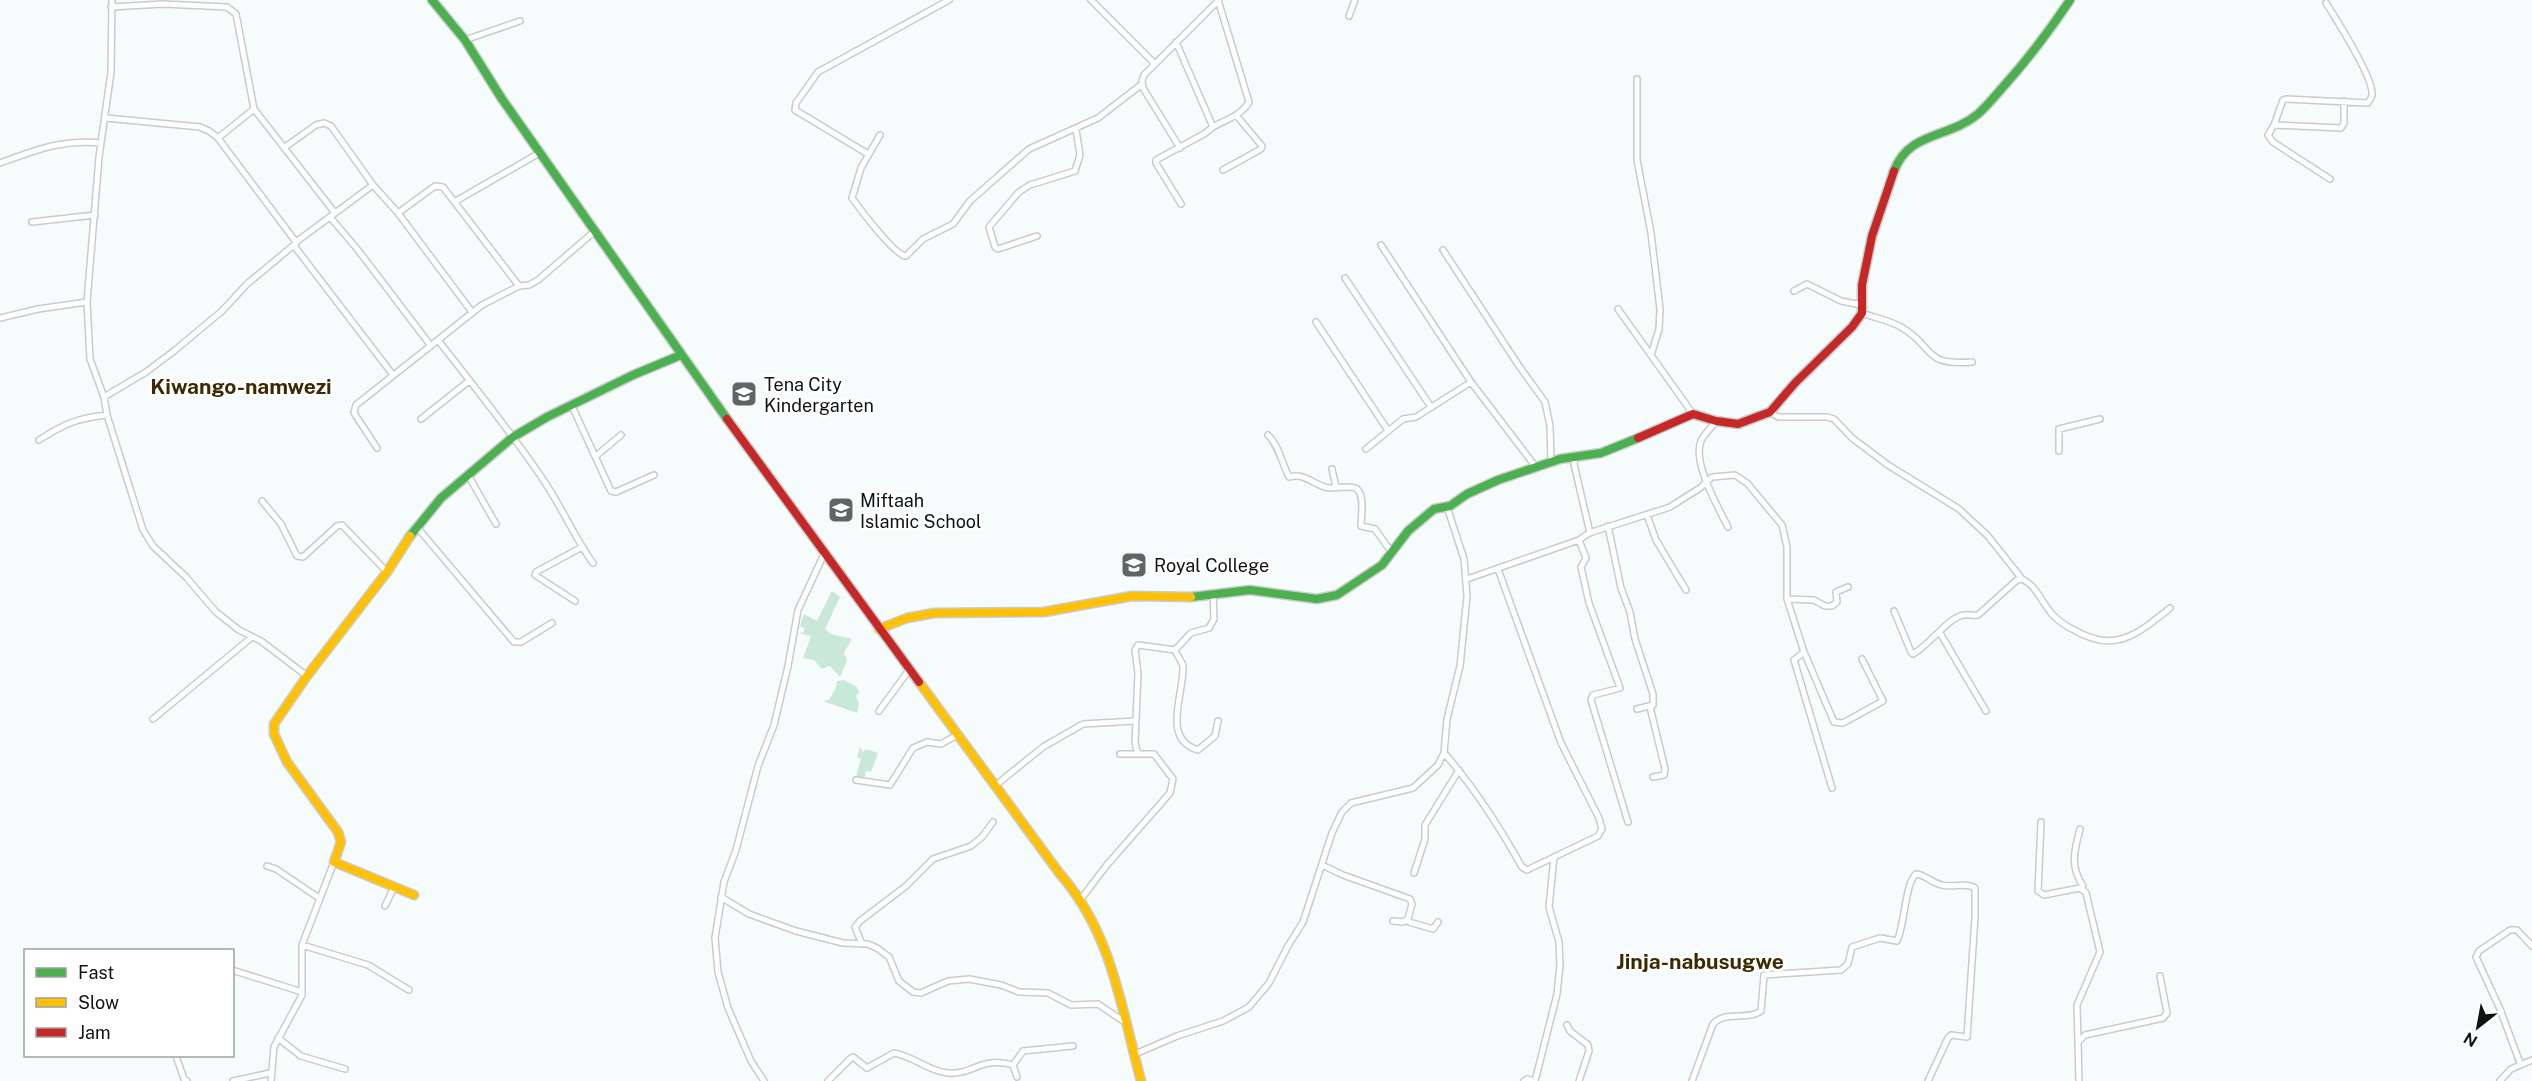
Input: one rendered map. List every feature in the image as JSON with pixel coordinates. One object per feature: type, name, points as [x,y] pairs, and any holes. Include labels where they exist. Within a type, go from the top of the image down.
[{"type":"street","points":[[112,0],[111,72],[101,143],[87,302],[90,359],[104,397],[107,415],[143,530],[153,546],[186,577],[216,612],[261,641],[307,676]]},
{"type":"street","points":[[432,0],[465,40],[502,99],[681,355],[909,670],[1081,899],[1103,942],[1111,965],[1141,1081]]},
{"type":"street","points":[[868,154],[795,110],[796,103],[818,72],[949,0]]},
{"type":"street","points":[[1091,0],[1155,64]]},
{"type":"street","points":[[880,135],[868,154],[852,198],[876,230],[892,244],[895,252],[906,256],[923,239],[952,224],[970,201],[1029,149],[1076,130],[1098,118],[1142,84],[1144,75],[1218,0]]},
{"type":"street","points":[[1180,204],[1156,161],[1159,156],[1180,148],[1236,115],[1249,102],[1218,7],[1218,0]]},
{"type":"street","points":[[1349,16],[1355,0]]},
{"type":"street","points":[[879,629],[907,618],[934,613],[1035,612],[1071,608],[1132,596],[1189,597],[1213,592],[1250,591],[1317,599],[1336,595],[1382,565],[1408,531],[1425,515],[1434,509],[1450,506],[1467,494],[1535,466],[1617,448],[1666,424],[1693,414],[1716,421],[1745,423],[1770,412],[1795,383],[1852,327],[1862,309],[1862,285],[1872,236],[1899,158],[1911,145],[1956,128],[1978,114],[2038,48],[2070,0]]},
{"type":"street","points":[[111,7],[163,2],[227,7],[234,12],[254,109],[285,147],[332,215],[431,346]]},
{"type":"street","points":[[2326,3],[2350,44],[2373,93],[2368,103],[2283,100],[2268,135],[2330,179]]},
{"type":"street","points":[[465,40],[520,21]]},
{"type":"street","points":[[1176,42],[1213,127]]},
{"type":"street","points":[[1637,79],[1637,160],[1651,233],[1660,309],[1660,324],[1651,355]]},
{"type":"street","points":[[1142,84],[1180,148]]},
{"type":"street","points":[[2274,125],[2341,128],[2344,123],[2344,101]]},
{"type":"street","points":[[218,138],[254,109]]},
{"type":"street","points":[[1223,170],[1261,149],[1262,146],[1236,115]]},
{"type":"street","points":[[106,118],[200,127],[218,138],[393,375]]},
{"type":"street","points":[[285,147],[316,125],[328,124],[472,312]]},
{"type":"street","points":[[1037,236],[998,249],[989,227],[1019,192],[1037,182],[1075,171],[1080,154],[1076,130]]},
{"type":"street","points":[[0,163],[56,143],[80,141],[101,143]]},
{"type":"street","points":[[456,201],[541,152]]},
{"type":"street","points":[[104,397],[146,372],[174,351],[222,311],[247,284],[295,243],[373,185]]},
{"type":"street","points":[[398,213],[435,186],[443,187],[519,286]]},
{"type":"street","points":[[32,222],[94,215]]},
{"type":"street","points":[[377,448],[354,410],[356,405],[472,312],[519,286],[529,285],[538,280],[595,231]]},
{"type":"street","points":[[1381,245],[1471,382],[1535,466]]},
{"type":"street","points":[[1443,250],[1545,402],[1550,426],[1551,462]]},
{"type":"street","points":[[1345,278],[1431,407]]},
{"type":"street","points":[[1794,291],[1807,284],[1902,327],[1941,362],[1972,362]]},
{"type":"street","points":[[0,318],[38,309],[87,302]]},
{"type":"street","points":[[1618,309],[1693,414]]},
{"type":"street","points":[[1316,322],[1388,429]]},
{"type":"street","points":[[438,340],[513,437],[547,487],[593,563]]},
{"type":"street","points":[[271,1081],[274,1047],[302,992],[302,945],[341,842],[338,832],[321,806],[299,780],[272,733],[274,724],[307,676],[387,572],[416,526],[441,498],[513,437],[547,417],[622,380],[681,355]]},
{"type":"street","points":[[421,419],[469,381]]},
{"type":"street","points":[[1366,448],[1382,438],[1388,429],[1403,419],[1416,417],[1471,382]]},
{"type":"street","points":[[572,406],[606,483],[614,492],[654,475]]},
{"type":"street","points":[[1770,412],[1778,417],[1834,419],[1852,438],[1888,465],[1959,509],[1988,536],[2022,579],[2029,582],[2058,620],[2092,639],[2122,640],[2131,637],[2170,608]]},
{"type":"street","points":[[39,440],[66,423],[81,418],[107,415]]},
{"type":"street","points":[[2059,452],[2059,429],[2100,419]]},
{"type":"street","points":[[1716,421],[1701,441],[1699,455],[1728,527]]},
{"type":"street","points":[[596,456],[621,435]]},
{"type":"street","points":[[1268,435],[1276,442],[1278,453],[1289,477],[1305,477],[1322,485],[1354,487],[1359,490],[1362,499],[1361,526],[1375,529],[1392,553]]},
{"type":"street","points":[[1575,456],[1574,464],[1590,533]]},
{"type":"street","points":[[1332,469],[1336,487]]},
{"type":"street","points":[[468,475],[496,524]]},
{"type":"street","points":[[1467,579],[1579,540],[1608,526],[1670,507],[1712,477],[1735,475],[1747,483],[1782,525],[1787,548],[1787,599],[1804,652],[1834,722],[1843,723],[1883,701],[1862,659]]},
{"type":"street","points":[[262,501],[280,524],[297,556],[302,558],[337,526],[342,525],[387,572]]},
{"type":"street","points":[[1133,1055],[1177,1036],[1223,1022],[1249,1007],[1269,983],[1303,922],[1334,827],[1347,806],[1351,803],[1413,788],[1430,775],[1438,765],[1444,753],[1465,627],[1467,579],[1460,545],[1448,510],[1450,506]]},
{"type":"street","points":[[1647,515],[1656,540],[1686,590]]},
{"type":"street","points":[[416,526],[514,642],[521,642],[552,623]]},
{"type":"street","points":[[1608,526],[1621,588],[1653,694],[1654,702],[1650,707],[1637,710]]},
{"type":"street","points":[[1579,540],[1586,558],[1581,567],[1589,603],[1620,688],[1593,695],[1591,700],[1628,822]]},
{"type":"street","points":[[576,601],[534,575],[582,547]]},
{"type":"street","points":[[764,1081],[751,1061],[732,1016],[718,972],[715,938],[721,897],[758,766],[774,725],[798,610],[825,552]]},
{"type":"street","points":[[1444,753],[1490,810],[1522,867],[1527,870],[1598,836],[1602,829],[1599,818],[1560,743],[1498,569]]},
{"type":"street","points":[[1894,611],[1912,653],[1916,653],[1954,618],[1965,614],[1975,616],[1982,613],[2017,580],[2022,579]]},
{"type":"street","points":[[1787,599],[1814,600],[1825,606],[1832,606],[1837,602],[1836,591],[1848,587]]},
{"type":"street","points":[[1175,650],[1191,633],[1209,628],[1214,619],[1213,592]]},
{"type":"street","points":[[1940,633],[1986,711]]},
{"type":"street","points":[[153,719],[252,637]]},
{"type":"street","points":[[1138,754],[1135,743],[1138,673],[1135,650],[1138,645],[1146,645],[1175,650]]},
{"type":"street","points":[[1175,650],[1183,664],[1177,717],[1180,740],[1198,750],[1215,736],[1218,721]]},
{"type":"street","points":[[1804,652],[1794,660],[1832,788]]},
{"type":"street","points":[[879,711],[909,670]]},
{"type":"street","points":[[1650,707],[1665,768],[1664,775],[1653,777]]},
{"type":"street","points":[[996,785],[1043,747],[1083,724],[1135,720]]},
{"type":"street","points":[[856,780],[890,785],[913,748],[927,742],[941,744],[959,734]]},
{"type":"street","points":[[1081,899],[1106,866],[1170,794],[1173,779],[1158,757],[1154,754],[1120,754]]},
{"type":"street","points":[[1414,873],[1425,839],[1425,825],[1459,770]]},
{"type":"street","points":[[862,944],[855,927],[860,921],[906,886],[933,859],[971,846],[982,837],[993,822]]},
{"type":"street","points":[[2041,822],[2038,891],[2044,895],[2076,888],[2082,889]]},
{"type":"street","points":[[2079,1081],[2081,1070],[2077,1005],[2100,952],[2089,901],[2074,873],[2080,829]]},
{"type":"street","points":[[1524,1081],[1527,1079],[1535,1081],[1557,994],[1560,965],[1559,942],[1549,907],[1554,857]]},
{"type":"street","points":[[334,862],[414,895]]},
{"type":"street","points":[[1322,865],[1410,899],[1412,904],[1408,919],[1403,922],[1393,921]]},
{"type":"street","points":[[267,866],[276,869],[319,898]]},
{"type":"street","points":[[1692,1081],[1713,1024],[1729,1016],[1756,1014],[1761,1011],[1764,975],[1841,970],[1848,964],[1852,947],[1880,938],[1898,941],[1910,883],[1916,874],[1925,875],[1942,885],[1969,884],[1975,888],[1967,1037],[1951,1035],[1948,1038],[1928,1081]]},
{"type":"street","points":[[386,906],[394,887]]},
{"type":"street","points":[[721,897],[742,911],[796,931],[843,943],[872,945],[886,954],[892,962],[897,978],[913,992],[921,993],[948,981],[969,979],[1001,984],[1019,992],[1048,993],[1071,1005],[1098,1004],[1126,1023]]},
{"type":"street","points":[[1408,919],[1409,922],[1427,929],[1433,929],[1438,922]]},
{"type":"street","points":[[2520,1063],[2500,1009],[2476,957],[2479,951],[2510,930],[2517,930],[2532,946]]},
{"type":"street","points":[[302,945],[368,965],[409,990]]},
{"type":"street","points":[[234,971],[302,992]]},
{"type":"street","points":[[2078,1042],[2085,1035],[2163,1018],[2167,1013],[2160,976]]},
{"type":"street","points":[[1566,1025],[1588,1045],[1589,1052],[1579,1081]]},
{"type":"street","points":[[278,1038],[301,1056],[345,1069]]},
{"type":"street","points":[[1013,1065],[1023,1051],[1073,1046]]},
{"type":"street","points":[[828,1081],[853,1057],[867,1068],[894,1053],[932,1070],[947,1073],[956,1073],[991,1062],[1013,1065]]},
{"type":"street","points":[[176,1057],[184,1079],[187,1081]]},
{"type":"street","points":[[2500,1081],[2503,1075],[2520,1063],[2532,1060]]},
{"type":"street","points":[[1013,1065],[1017,1077]]},
{"type":"street","points":[[233,1081],[270,1073]]},
{"type":"green space","points":[[832,591],[840,597],[825,629],[831,634],[852,639],[844,653],[847,660],[840,677],[830,666],[822,669],[814,660],[803,658],[811,636],[799,633],[804,632],[804,628],[800,626],[804,614],[817,621]]},
{"type":"green space","points":[[844,680],[857,687],[859,692],[856,696],[859,704],[857,713],[823,701],[829,700],[837,681]]},
{"type":"green space","points":[[860,747],[863,752],[866,749],[878,753],[871,772],[866,771],[864,780],[856,777],[861,759],[857,757]]},
{"type":"traffic: fast","points":[[432,0],[465,40],[502,99],[727,419]]},
{"type":"traffic: fast","points":[[1894,171],[1901,158],[1919,142],[1954,128],[1978,114],[2030,55],[2070,0]]},
{"type":"traffic: fast","points":[[410,536],[441,498],[513,437],[547,417],[633,375],[681,355]]},
{"type":"traffic: fast","points":[[1191,597],[1250,590],[1317,599],[1337,595],[1382,565],[1408,531],[1434,509],[1450,506],[1467,494],[1498,480],[1560,459],[1601,453],[1638,438]]},
{"type":"traffic: slow","points":[[410,536],[387,572],[307,676],[274,724],[274,734],[287,762],[338,832],[341,842],[334,862],[414,895]]},
{"type":"traffic: slow","points":[[879,629],[907,618],[934,613],[1044,612],[1132,596],[1191,597]]},
{"type":"traffic: slow","points":[[919,682],[1078,897],[1092,921],[1112,972],[1141,1081]]},
{"type":"traffic: jam","points":[[1638,438],[1693,414],[1716,421],[1738,424],[1770,412],[1795,383],[1852,327],[1862,313],[1862,285],[1872,236],[1894,171]]},
{"type":"traffic: jam","points":[[727,419],[919,682]]},
{"type":"place","name":"Tena City Kindergarten","points":[[744,394]]},
{"type":"place","name":"Miftaah Islamic School","points":[[841,510]]},
{"type":"place","name":"Royal College","points":[[1134,565]]},
{"type":"district","name":"Kiwango-namwezi","points":[[241,386]]},
{"type":"district","name":"Jinja-nabusugwe","points":[[1700,961]]}]
